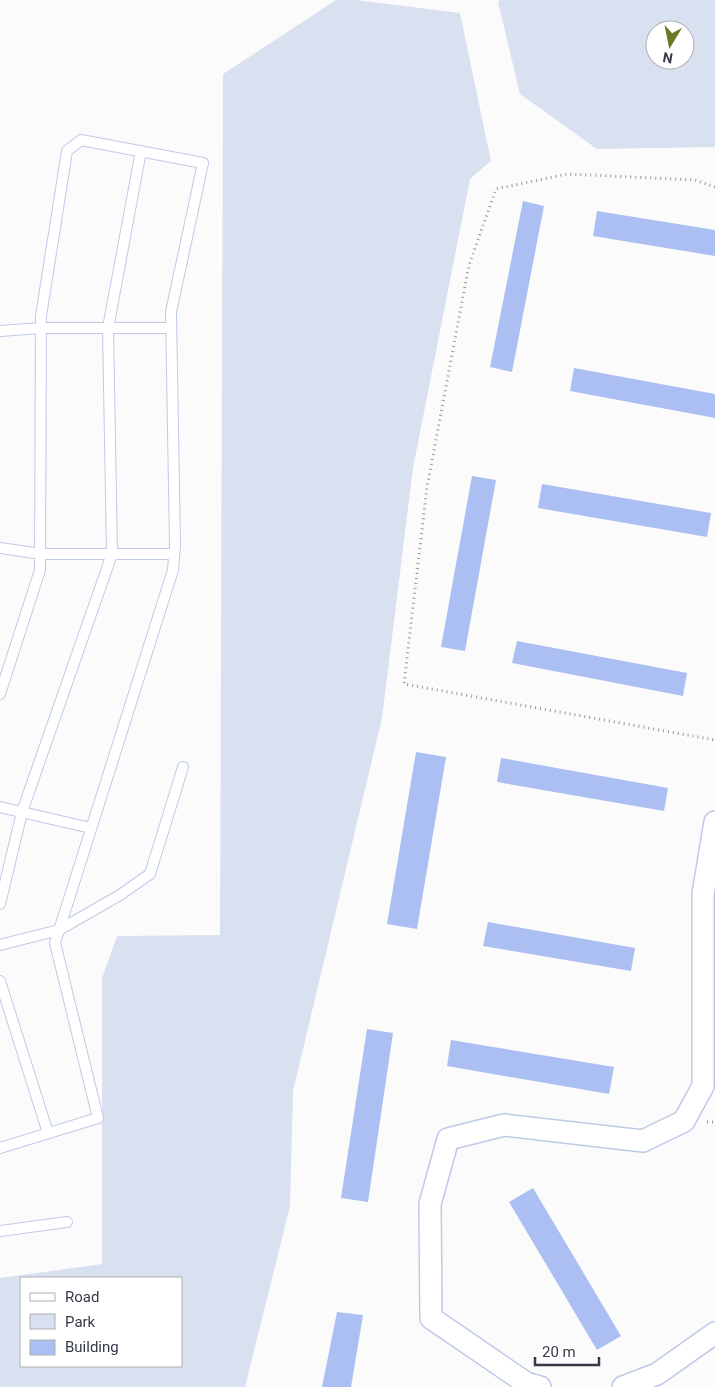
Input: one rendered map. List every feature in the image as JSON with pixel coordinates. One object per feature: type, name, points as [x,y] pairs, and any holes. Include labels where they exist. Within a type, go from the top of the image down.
[{"type":"street","points":[[540,1387],[526,1383],[431,1318],[430,1204],[448,1139],[504,1125],[643,1141],[684,1121],[703,1086],[703,894],[715,822]]},
{"type":"street","points":[[623,1387],[657,1374],[715,1333]]},
{"type":"lane","points":[[0,694],[40,570],[41,316],[67,150],[81,140],[203,163],[171,312],[173,570],[55,943],[98,1118],[0,1148]]},
{"type":"lane","points":[[0,904],[22,812],[112,554],[108,328],[141,151]]},
{"type":"lane","points":[[0,331],[41,328],[171,328]]},
{"type":"lane","points":[[0,548],[41,554],[174,554]]},
{"type":"lane","points":[[0,945],[59,930],[120,895],[150,874],[183,767]]},
{"type":"lane","points":[[0,807],[91,828]]},
{"type":"lane","points":[[0,981],[48,1133]]},
{"type":"lane","points":[[0,1231],[67,1222]]},
{"type":"path","points":[[715,187],[694,180],[568,174],[496,190],[469,265],[429,477],[404,684],[715,740]]},
{"type":"green space","points":[[336,0],[356,0],[460,13],[491,161],[470,179],[413,468],[382,718],[293,1091],[290,1206],[245,1387],[0,1387],[0,1278],[102,1264],[102,978],[117,936],[220,935],[223,74]]},
{"type":"green space","points":[[500,0],[715,0],[715,147],[597,149],[520,94],[498,2]]},
{"type":"building","points":[[523,201],[544,206],[512,372],[490,367]]},
{"type":"building","points":[[597,211],[715,230],[715,256],[593,236]]},
{"type":"building","points":[[574,368],[715,394],[715,418],[570,391]]},
{"type":"building","points":[[472,476],[496,480],[465,651],[441,647]]},
{"type":"building","points":[[542,484],[711,513],[707,537],[538,508]]},
{"type":"building","points":[[517,641],[687,673],[683,696],[512,663]]},
{"type":"building","points":[[416,752],[446,757],[417,929],[387,924]]},
{"type":"building","points":[[501,758],[668,788],[664,811],[497,782]]},
{"type":"building","points":[[488,922],[635,948],[631,971],[483,946]]},
{"type":"building","points":[[367,1029],[393,1033],[368,1202],[341,1198]]},
{"type":"building","points":[[451,1040],[614,1067],[609,1094],[447,1066]]},
{"type":"building","points":[[533,1188],[621,1336],[597,1350],[509,1202]]},
{"type":"building","points":[[337,1312],[363,1315],[351,1387],[322,1387]]}]
